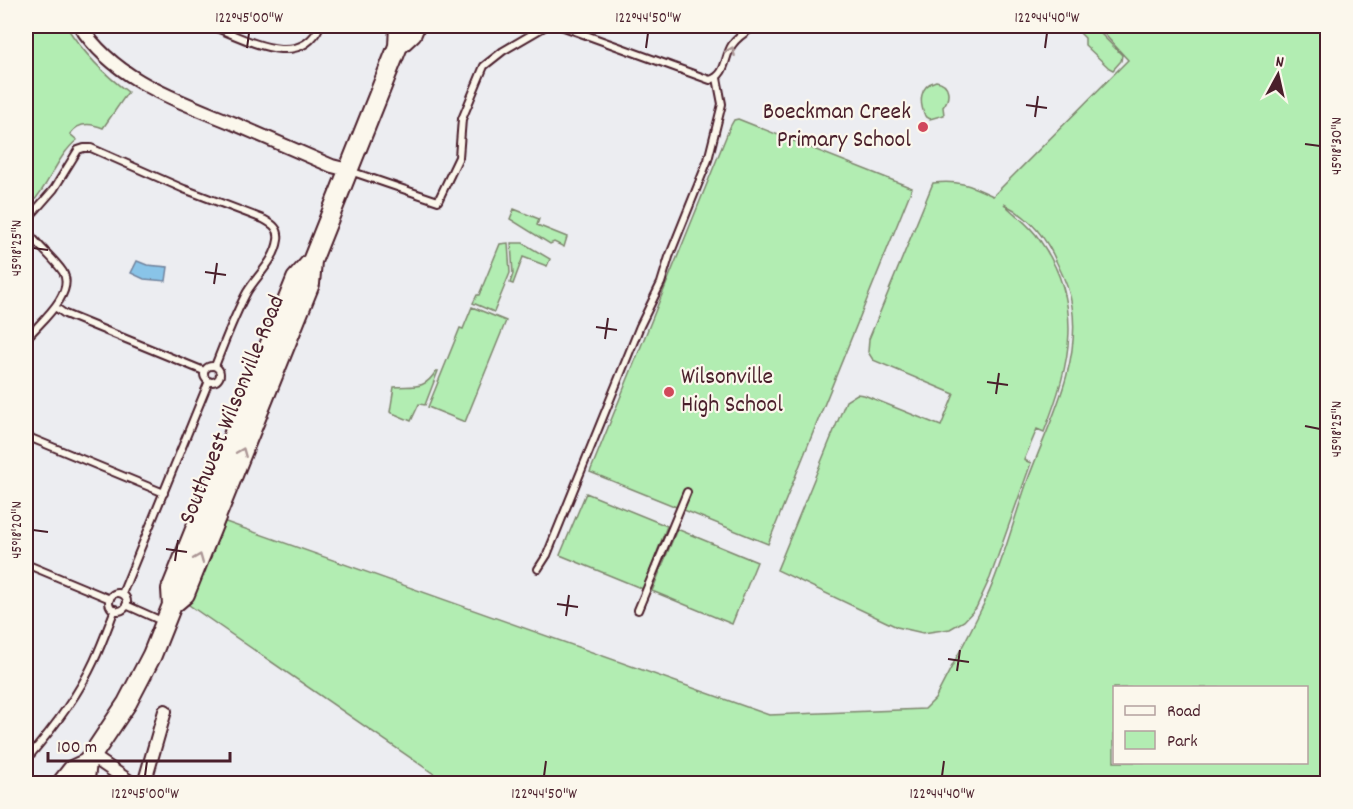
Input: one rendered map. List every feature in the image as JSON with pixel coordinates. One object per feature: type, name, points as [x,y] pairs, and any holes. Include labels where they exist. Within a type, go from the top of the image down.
[{"type":"main road","name":"Southwest Wilsonville Road","points":[[80,783],[90,759],[134,690],[152,655],[172,605],[184,594],[310,284],[312,261],[398,46],[399,26]]},
{"type":"main road","name":"Southwest Wilsonville Road","points":[[398,46],[412,33],[414,26]]},
{"type":"main road","name":"Southwest Wilsonville Road","points":[[61,783],[72,770],[90,759]]},
{"type":"street","points":[[80,26],[95,46],[137,81],[332,166],[348,170]]},
{"type":"street","points":[[144,783],[165,711]]},
{"type":"street","points":[[90,759],[133,783]]},
{"type":"lane","points":[[211,26],[228,31],[251,43],[279,50],[309,41],[320,26]]},
{"type":"lane","points":[[348,170],[438,201],[459,157],[462,119],[484,66],[546,26]]},
{"type":"lane","points":[[561,26],[704,79],[717,78]]},
{"type":"lane","points":[[538,569],[547,555],[640,326],[657,292],[708,160],[722,104],[717,78],[733,44],[755,26]]},
{"type":"lane","points":[[26,220],[54,189],[71,158],[84,147],[263,219],[274,226],[278,232],[278,241],[267,267],[246,294],[215,366]]},
{"type":"lane","points":[[26,230],[64,276],[63,293],[55,308],[26,339]]},
{"type":"lane","points":[[55,308],[204,371]]},
{"type":"lane","points":[[208,366],[215,366],[220,371],[219,377],[216,381],[209,381],[204,377],[204,371],[208,366]]},
{"type":"lane","points":[[122,594],[209,381]]},
{"type":"lane","points":[[26,436],[164,493]]},
{"type":"lane","points":[[638,609],[687,492]]},
{"type":"lane","points":[[26,564],[110,599]]},
{"type":"lane","points":[[114,594],[122,594],[126,598],[126,605],[122,610],[115,609],[110,599],[114,594]]},
{"type":"lane","points":[[126,605],[165,622]]},
{"type":"lane","points":[[26,760],[60,718],[75,695],[94,662],[115,609]]},
{"type":"green space","points":[[26,26],[66,26],[94,62],[128,92],[103,128],[85,125],[73,130],[70,134],[77,140],[64,154],[32,203],[26,200]]},
{"type":"green space","points":[[1073,26],[1092,26],[1094,31],[1099,32],[1122,55],[1121,61],[1113,70],[1085,45],[1085,38]]},
{"type":"green space","points":[[1097,26],[1327,26],[1327,783],[447,783],[189,605],[223,521],[769,715],[925,709],[935,699],[993,584],[1026,485],[1060,398],[1072,352],[1074,329],[1070,295],[1053,254],[1042,236],[1022,215],[1004,204],[1035,234],[1054,263],[1068,310],[1069,334],[1061,382],[1053,407],[1044,432],[1037,429],[1024,460],[1031,463],[990,578],[976,608],[964,621],[950,629],[923,633],[897,627],[777,570],[846,401],[857,394],[864,395],[941,426],[954,394],[873,360],[868,352],[869,339],[933,183],[964,184],[993,196],[1128,60]]},
{"type":"green space","points":[[936,81],[944,84],[948,95],[943,107],[944,115],[930,119],[925,116],[921,100],[926,87]]},
{"type":"green space","points":[[738,119],[912,188],[768,544],[590,472],[730,127],[734,120]]},
{"type":"green space","points":[[514,209],[539,219],[537,225],[567,237],[564,247],[554,242],[550,244],[510,219]]},
{"type":"green space","points":[[508,243],[510,273],[494,312],[473,303],[479,295],[500,244]]},
{"type":"green space","points":[[511,243],[523,243],[550,259],[547,266],[523,257],[513,284],[510,283],[513,274]]},
{"type":"green space","points":[[472,307],[506,321],[465,422],[428,407],[460,328],[463,329]]},
{"type":"green space","points":[[438,371],[425,405],[419,404],[411,421],[390,412],[394,387],[422,384],[427,382]]},
{"type":"green space","points":[[586,493],[667,526],[643,589],[560,555]]},
{"type":"green space","points":[[677,529],[757,562],[732,624],[652,591]]},
{"type":"water","points":[[137,261],[147,265],[168,267],[166,281],[144,279],[131,273]]},
{"type":"place","name":"Boeckman Creek Primary School","points":[[923,127]]},
{"type":"place","name":"Wilsonville High School","points":[[669,392]]}]
